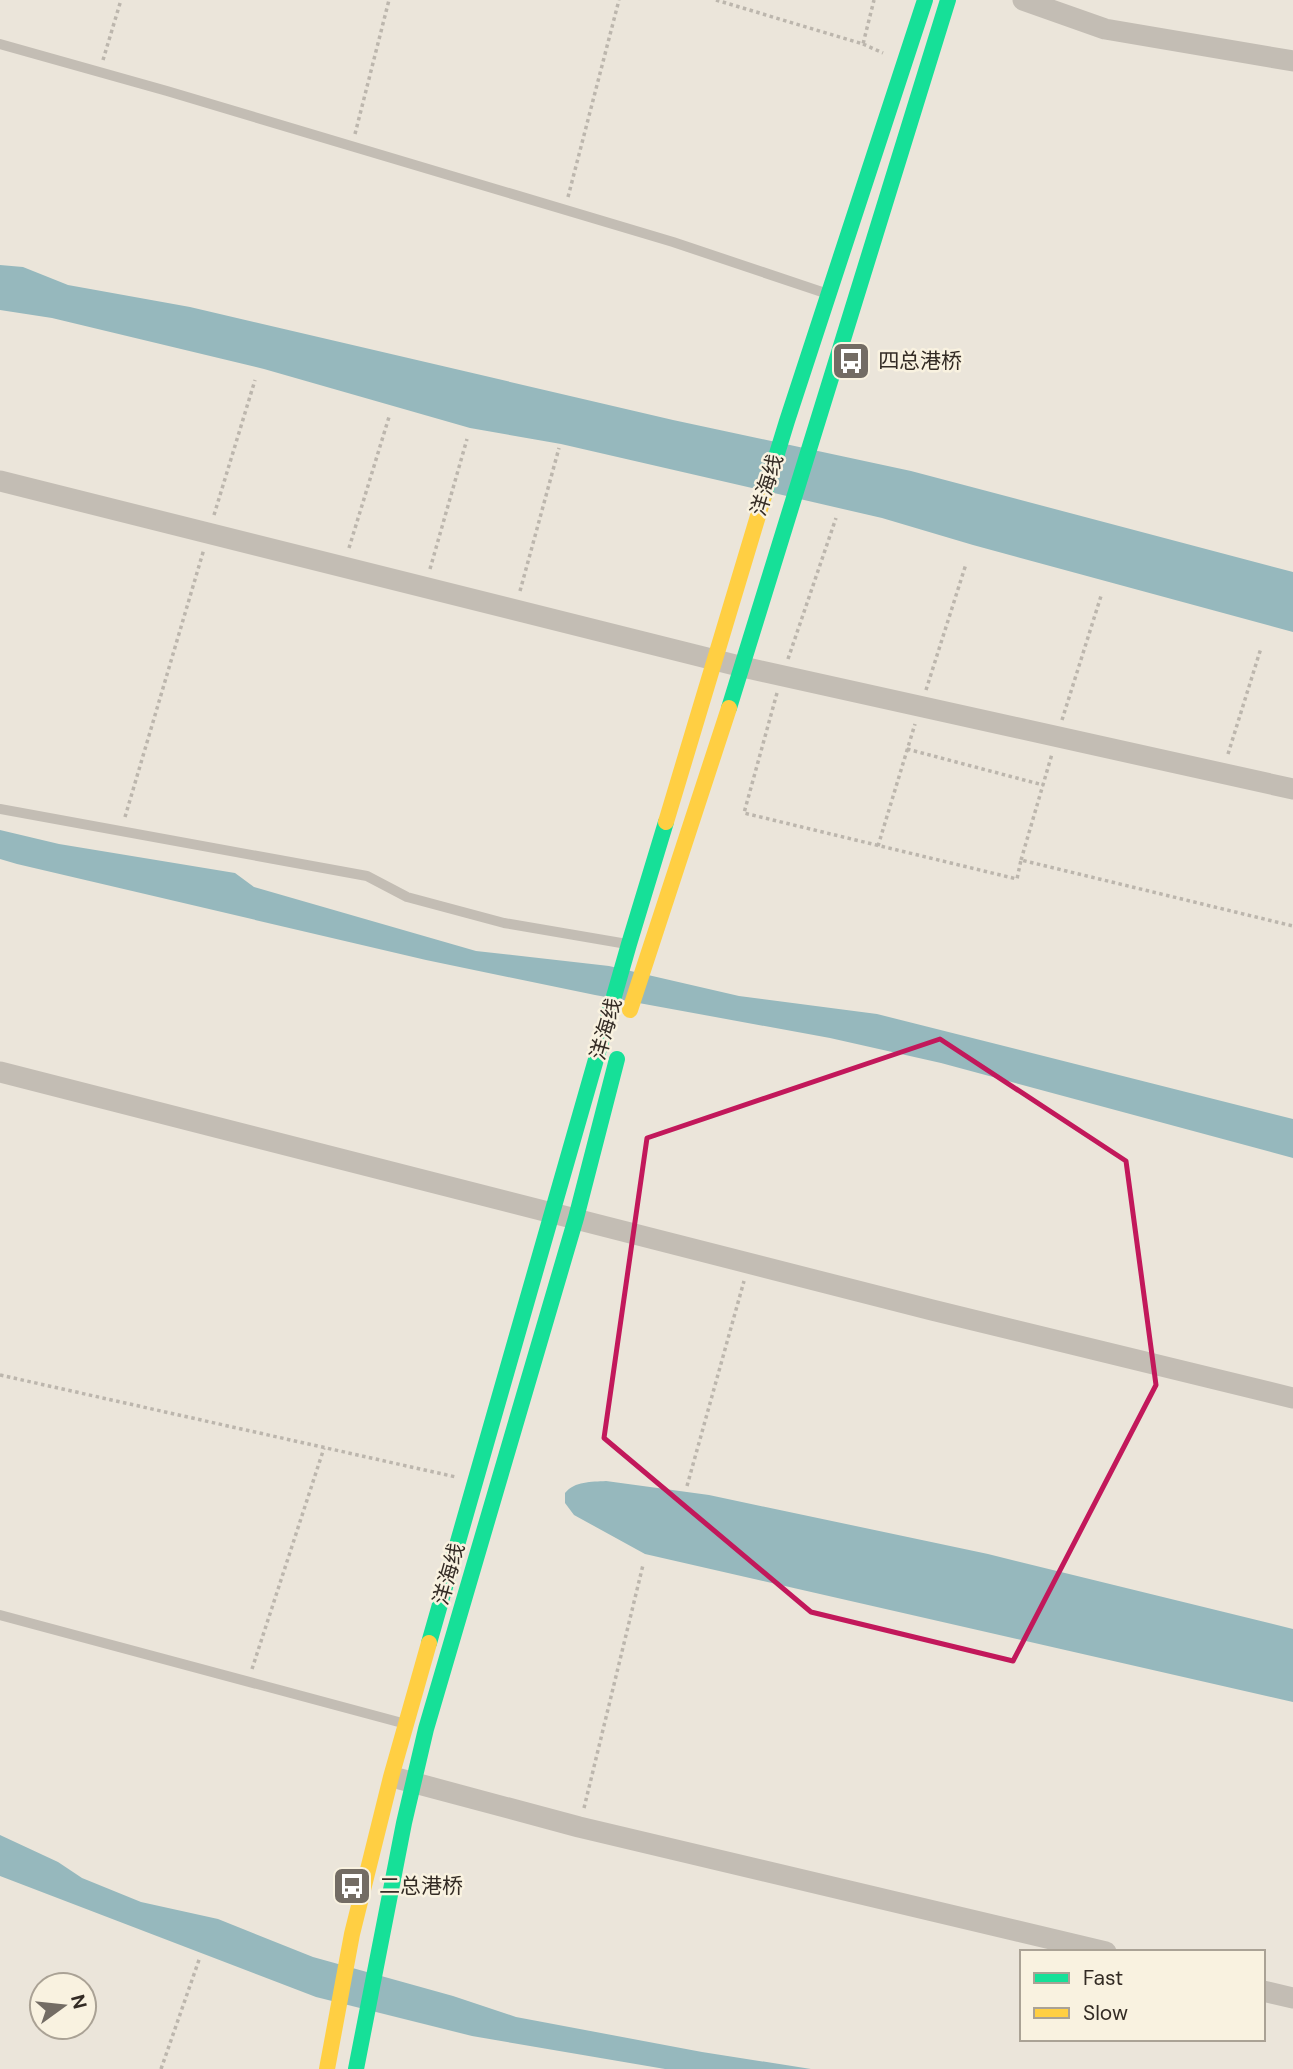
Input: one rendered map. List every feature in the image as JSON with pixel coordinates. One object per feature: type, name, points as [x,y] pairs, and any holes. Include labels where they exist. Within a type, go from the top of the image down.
[{"type":"main road","name":"洋海线","points":[[327,2069],[352,1934],[391,1777],[627,950],[787,421],[925,0]]},
{"type":"main road","name":"洋海线","points":[[627,1021],[743,667],[948,0]]},
{"type":"main road","name":"洋海线","points":[[356,2069],[426,1730],[576,1218],[620,1048]]},
{"type":"street","points":[[1023,0],[1105,29],[1293,61]]},
{"type":"street","points":[[0,481],[743,667],[1293,789]]},
{"type":"street","points":[[0,1072],[932,1310],[1293,1398]]},
{"type":"street","points":[[391,1777],[579,1827],[1098,1950]]},
{"type":"street","points":[[1265,1991],[1293,1998]]},
{"type":"lane","points":[[0,44],[565,209],[854,303]]},
{"type":"lane","points":[[0,809],[366,876],[407,897],[647,956]]},
{"type":"lane","points":[[0,1615],[426,1730]]},
{"type":"path","points":[[100,72],[121,0]]},
{"type":"path","points":[[352,146],[389,0]]},
{"type":"path","points":[[565,209],[619,0]]},
{"type":"path","points":[[716,0],[863,44],[874,0]]},
{"type":"path","points":[[121,832],[255,380]]},
{"type":"path","points":[[343,567],[389,417]]},
{"type":"path","points":[[424,587],[467,439]]},
{"type":"path","points":[[514,610],[559,448]]},
{"type":"path","points":[[836,518],[782,674],[744,813],[1017,879],[1021,860],[1293,926]]},
{"type":"path","points":[[1222,773],[1261,648]]},
{"type":"path","points":[[907,749],[1043,785]]},
{"type":"path","points":[[687,1486],[749,1262]]},
{"type":"path","points":[[0,1375],[476,1481]]},
{"type":"path","points":[[248,1681],[324,1448]]},
{"type":"path","points":[[579,1827],[643,1566]]},
{"type":"path","points":[[161,2069],[200,1957]]},
{"type":"highlighted area","points":[[940,1039],[1126,1161],[1156,1385],[1013,1661],[811,1612],[604,1438],[647,1138]]},
{"type":"water","points":[[0,265],[23,267],[68,285],[190,307],[673,420],[911,471],[1293,572],[1293,632],[882,518],[561,444],[470,428],[264,369],[52,318],[0,310]]},
{"type":"water","points":[[0,830],[59,844],[235,873],[254,887],[476,951],[609,966],[739,996],[877,1014],[1293,1119],[1293,1158],[941,1063],[830,1038],[595,995],[426,960],[17,864],[0,859]]},
{"type":"water","points":[[606,1481],[709,1495],[988,1554],[1293,1629],[1293,1702],[645,1554],[574,1515],[565,1503],[565,1493],[574,1486]]},
{"type":"water","points":[[0,1835],[58,1862],[82,1878],[141,1902],[218,1919],[313,1957],[453,1996],[516,2017],[702,2052],[811,2069],[665,2069],[472,2036],[316,1997],[0,1876]]},
{"type":"traffic: fast","points":[[764,496],[925,0]]},
{"type":"traffic: fast","points":[[729,708],[948,0]]},
{"type":"traffic: fast","points":[[429,1643],[666,822]]},
{"type":"traffic: fast","points":[[356,2069],[404,1823],[426,1729],[576,1218],[617,1059]]},
{"type":"traffic: slow","points":[[666,822],[764,496]]},
{"type":"traffic: slow","points":[[630,1010],[729,708]]},
{"type":"traffic: slow","points":[[327,2069],[352,1934],[391,1777],[429,1643]]},
{"type":"place","name":"四总港桥","points":[[851,361]]},
{"type":"place","name":"二总港桥","points":[[352,1886]]}]
